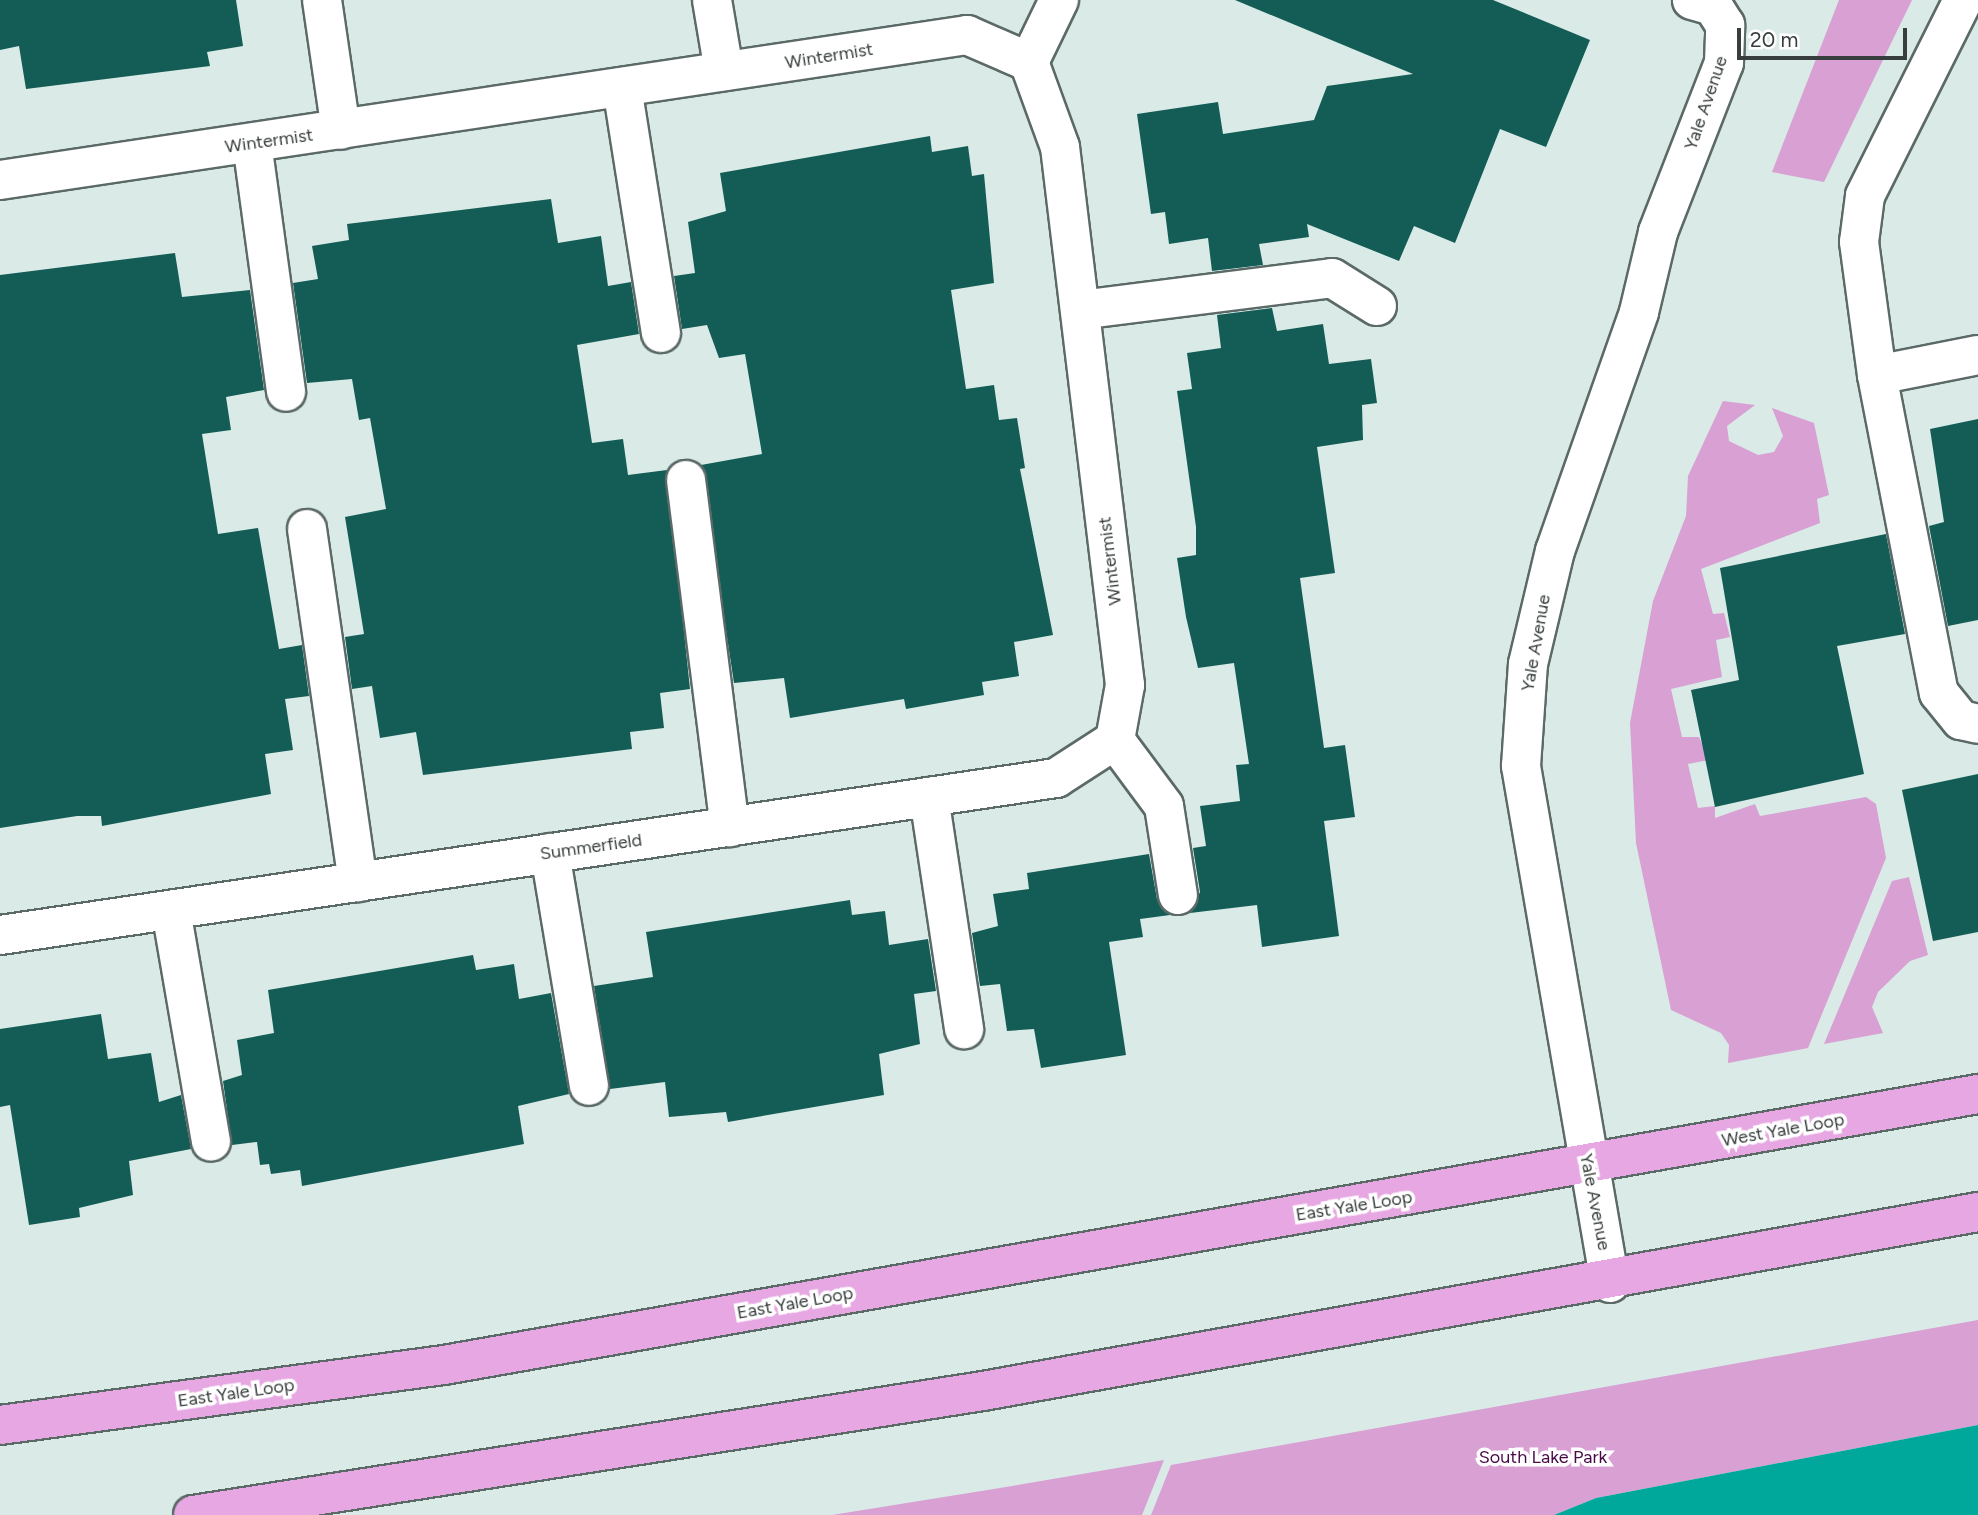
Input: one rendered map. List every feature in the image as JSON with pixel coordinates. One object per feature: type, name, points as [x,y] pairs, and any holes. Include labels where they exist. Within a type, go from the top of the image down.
[{"type":"main road","name":"West Yale Loop","points":[[1588,1166],[1978,1094]]},
{"type":"main road","name":"East Yale Loop","points":[[0,1425],[444,1365],[1588,1166]]},
{"type":"main road","points":[[193,1515],[983,1391],[1610,1283],[1978,1212]]},
{"type":"street","points":[[322,0],[341,130]]},
{"type":"street","points":[[712,0],[724,71]]},
{"type":"street","points":[[1028,62],[1059,0]]},
{"type":"street","name":"Yale Avenue","points":[[1610,1283],[1521,766],[1528,664],[1555,551],[1639,312],[1658,232],[1724,63],[1726,25],[1713,6],[1692,0]]},
{"type":"street","points":[[1963,0],[1865,196],[1861,282],[1939,693],[1961,720],[1978,724]]},
{"type":"street","name":"Wintermist","points":[[0,180],[967,35],[1028,62],[1060,148],[1125,685],[1115,740]]},
{"type":"street","points":[[622,87],[661,333]]},
{"type":"street","points":[[252,143],[286,392]]},
{"type":"street","points":[[1080,310],[1332,278],[1377,306]]},
{"type":"street","points":[[1877,376],[1978,355]]},
{"type":"street","points":[[686,480],[730,827]]},
{"type":"street","points":[[307,529],[358,882]]},
{"type":"street","points":[[1115,740],[1164,806],[1178,895]]},
{"type":"street","name":"Summerfield","points":[[0,935],[1056,778],[1115,740]]},
{"type":"street","points":[[929,797],[964,1029]]},
{"type":"street","points":[[550,853],[589,1086]]},
{"type":"street","points":[[171,910],[211,1142]]},
{"type":"green space","points":[[1839,0],[1912,0],[1824,182],[1772,172]]},
{"type":"green space","points":[[1723,401],[1755,405],[1727,426],[1729,441],[1758,455],[1774,452],[1783,436],[1772,408],[1814,423],[1829,495],[1817,499],[1820,523],[1701,569],[1713,614],[1724,613],[1730,637],[1716,640],[1722,677],[1671,689],[1682,737],[1699,737],[1709,760],[1688,764],[1698,808],[1715,806],[1715,818],[1755,804],[1760,816],[1866,797],[1876,804],[1886,858],[1808,1048],[1728,1063],[1729,1045],[1721,1033],[1671,1010],[1636,843],[1630,723],[1653,601],[1686,516],[1688,476]]},
{"type":"green space","points":[[1909,877],[1928,955],[1910,961],[1878,992],[1872,1007],[1883,1033],[1824,1044],[1892,881]]},
{"type":"green space","name":"South Lake Park","points":[[1978,1320],[1978,1425],[1596,1498],[1554,1515],[1151,1515],[1171,1465]]},
{"type":"green space","points":[[1164,1460],[1142,1515],[832,1515],[1000,1488]]},
{"type":"water","points":[[1978,1425],[1978,1515],[1554,1515],[1596,1498]]},
{"type":"building","points":[[0,0],[236,0],[243,46],[207,52],[210,66],[26,89],[19,46],[0,50]]},
{"type":"building","points":[[1235,0],[1493,0],[1590,40],[1546,147],[1500,129],[1455,243],[1414,226],[1399,261],[1307,224],[1309,237],[1259,244],[1263,265],[1212,271],[1208,238],[1169,244],[1165,212],[1151,214],[1137,114],[1218,102],[1223,134],[1314,120],[1327,86],[1413,74]]},
{"type":"building","points":[[930,136],[932,152],[968,146],[972,176],[984,174],[994,283],[951,290],[966,389],[994,385],[999,420],[1017,418],[1025,468],[1020,469],[1053,635],[1014,642],[1019,676],[982,682],[984,695],[906,709],[904,699],[790,718],[784,678],[734,683],[701,465],[762,454],[745,354],[719,358],[707,325],[682,329],[674,276],[695,273],[688,222],[726,211],[720,173]]},
{"type":"building","points":[[551,199],[558,243],[601,236],[608,286],[631,282],[639,334],[577,345],[592,443],[623,439],[628,475],[667,470],[690,689],[660,693],[664,728],[630,732],[632,749],[423,775],[416,732],[380,738],[372,686],[352,689],[345,637],[364,634],[345,517],[386,509],[370,418],[359,420],[352,379],[307,383],[293,283],[318,279],[312,246],[349,240],[347,224]]},
{"type":"building","points":[[175,253],[182,297],[250,290],[264,390],[226,397],[231,430],[202,434],[218,534],[258,528],[279,649],[302,645],[309,696],[285,699],[293,750],[265,754],[271,794],[102,826],[101,816],[77,816],[0,828],[0,275]]},
{"type":"building","points":[[1272,308],[1277,331],[1323,324],[1329,364],[1371,359],[1377,403],[1362,405],[1363,440],[1317,447],[1335,573],[1300,578],[1324,748],[1345,745],[1355,817],[1324,821],[1339,936],[1262,947],[1257,905],[1190,913],[1200,892],[1193,848],[1206,846],[1200,806],[1240,801],[1236,765],[1249,764],[1234,663],[1198,668],[1186,617],[1177,558],[1196,555],[1196,527],[1177,391],[1192,389],[1187,353],[1221,348],[1217,315]]},
{"type":"building","points":[[1978,419],[1978,620],[1948,626],[1929,526],[1944,522],[1930,429]]},
{"type":"building","points":[[1886,534],[1905,634],[1837,646],[1864,774],[1715,807],[1691,690],[1739,680],[1720,568]]},
{"type":"building","points":[[1978,774],[1978,932],[1933,941],[1902,790]]},
{"type":"building","points":[[1149,854],[1157,899],[1170,915],[1140,919],[1143,937],[1109,942],[1126,1055],[1041,1068],[1034,1029],[1007,1031],[1000,984],[980,986],[972,933],[998,926],[993,894],[1029,889],[1027,873]]},
{"type":"building","points":[[850,900],[852,915],[885,911],[889,945],[928,939],[936,991],[914,994],[920,1044],[879,1054],[884,1095],[728,1122],[726,1112],[669,1117],[665,1082],[610,1089],[594,986],[653,977],[646,932]]},
{"type":"building","points":[[473,955],[476,970],[514,964],[519,999],[551,993],[569,1094],[518,1106],[524,1144],[302,1186],[300,1170],[271,1174],[269,1164],[260,1165],[257,1142],[232,1145],[223,1081],[242,1075],[237,1040],[274,1033],[268,990]]},
{"type":"building","points":[[101,1014],[108,1059],[151,1053],[159,1102],[181,1095],[191,1149],[129,1161],[133,1195],[79,1208],[80,1217],[29,1225],[10,1105],[0,1107],[0,1029]]}]
